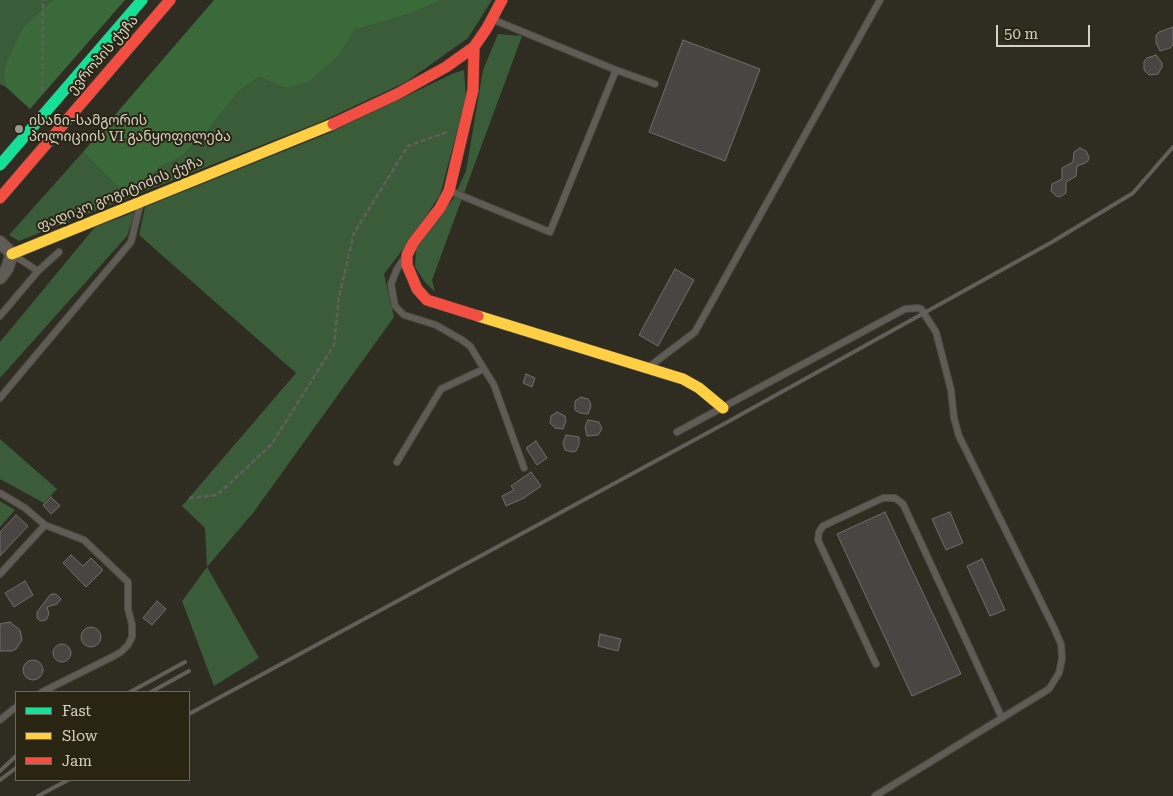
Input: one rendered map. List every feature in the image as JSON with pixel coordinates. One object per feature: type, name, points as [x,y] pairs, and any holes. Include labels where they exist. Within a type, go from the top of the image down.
[{"type":"street","name":"ევროპის ქუჩა","points":[[0,166],[142,0]]},
{"type":"street","name":"ევროპის ქუჩა","points":[[0,198],[170,0]]},
{"type":"street","name":"ფადიკო გოგიტიძის ქუჩა","points":[[12,254],[332,124],[397,94],[446,68],[474,47],[502,0]]},
{"type":"street","points":[[474,47],[473,90],[449,191],[440,208],[412,243],[407,255],[410,276],[417,289],[428,300],[683,379],[699,388],[723,408]]},
{"type":"street","points":[[0,242],[12,254],[7,269],[0,278]]},
{"type":"lane","points":[[647,368],[695,332],[880,0]]},
{"type":"lane","points":[[492,19],[655,84]]},
{"type":"lane","points":[[449,191],[550,232],[616,70]]},
{"type":"lane","points":[[0,398],[130,242],[141,201]]},
{"type":"lane","points":[[0,316],[38,271],[59,252]]},
{"type":"lane","points":[[12,254],[38,271]]},
{"type":"lane","points":[[407,255],[397,269],[392,284],[395,306],[404,315],[436,325],[470,346],[494,385],[524,468]]},
{"type":"lane","points":[[677,432],[905,309],[921,309],[936,332],[951,390],[954,418],[959,436],[1061,644],[1062,659],[1060,673],[1049,689],[875,796]]},
{"type":"lane","points":[[397,462],[441,389],[484,369]]},
{"type":"lane","points":[[0,492],[25,508],[45,526],[84,540],[128,582],[128,609],[132,624],[132,638],[120,652],[44,691]]},
{"type":"lane","points":[[876,664],[818,540],[818,532],[823,526],[883,498],[895,498],[902,504],[1002,718]]},
{"type":"lane","points":[[0,574],[45,526]]},
{"type":"lane","points":[[0,720],[15,708]]},
{"type":"path","points":[[42,99],[43,0]]},
{"type":"path","points":[[188,498],[217,495],[271,445],[334,345],[339,297],[354,233],[408,146],[465,125]]},
{"type":"green space","points":[[0,0],[52,0],[23,27],[3,75],[6,87],[0,84]]},
{"type":"green space","points":[[52,0],[125,0],[30,109],[6,87],[3,75],[23,27]]},
{"type":"green space","points":[[214,0],[442,0],[412,13],[355,30],[340,54],[310,81],[285,88],[259,77],[239,91],[209,129],[181,157],[160,167],[128,197],[83,152]]},
{"type":"green space","points":[[442,0],[492,0],[468,38],[406,82],[318,123],[19,241],[9,235],[83,152],[128,197],[160,167],[181,157],[209,129],[239,91],[259,77],[285,88],[340,54],[355,30],[412,13]]},
{"type":"green space","points":[[498,34],[522,36],[432,280],[435,292],[424,281],[415,267],[416,246],[453,199],[466,171],[483,70]]},
{"type":"green space","points":[[464,70],[466,97],[440,195],[408,243],[384,274],[394,317],[253,513],[207,567],[205,528],[182,506],[296,373],[139,235],[145,207],[329,133],[454,73]]},
{"type":"green space","points":[[135,212],[127,236],[0,378],[0,342],[95,227]]},
{"type":"green space","points":[[0,439],[57,489],[44,503],[0,479]]},
{"type":"green space","points":[[0,501],[15,510],[0,527]]},
{"type":"green space","points":[[207,567],[259,658],[214,686],[182,601]]},
{"type":"building","points":[[1173,27],[1173,45],[1160,51],[1156,43],[1156,35]]},
{"type":"building","points":[[683,40],[760,69],[725,161],[649,132]]},
{"type":"building","points":[[1156,55],[1162,63],[1162,67],[1158,74],[1149,75],[1144,70],[1144,61]]},
{"type":"building","points":[[1080,148],[1086,151],[1089,157],[1088,161],[1077,166],[1076,176],[1066,182],[1066,193],[1060,197],[1056,196],[1051,191],[1052,184],[1062,179],[1062,168],[1073,162],[1074,152]]},
{"type":"building","points":[[675,269],[694,280],[658,346],[639,335]]},
{"type":"building","points":[[526,374],[535,378],[532,387],[523,383]]},
{"type":"building","points":[[581,397],[588,399],[590,402],[591,406],[588,414],[575,410],[575,401]]},
{"type":"building","points":[[557,412],[565,416],[566,421],[563,429],[555,428],[550,423],[551,416]]},
{"type":"building","points":[[588,420],[599,422],[602,429],[598,435],[587,436],[585,427]]},
{"type":"building","points":[[566,435],[579,437],[579,445],[576,451],[565,450],[563,443]]},
{"type":"building","points":[[536,441],[547,458],[537,465],[526,448]]},
{"type":"building","points":[[531,472],[541,486],[524,498],[506,506],[502,496],[514,490],[511,486]]},
{"type":"building","points":[[51,497],[60,506],[51,514],[43,505]]},
{"type":"building","points":[[885,512],[961,674],[912,696],[837,534]]},
{"type":"building","points":[[950,512],[963,543],[946,550],[932,519]]},
{"type":"building","points":[[16,515],[28,526],[0,556],[0,532]]},
{"type":"building","points":[[71,555],[83,566],[91,558],[103,570],[86,587],[63,563]]},
{"type":"building","points":[[982,559],[1005,610],[990,616],[967,566]]},
{"type":"building","points":[[25,581],[33,595],[14,607],[5,593]]},
{"type":"building","points":[[56,594],[61,599],[57,604],[47,607],[49,614],[46,620],[40,621],[37,618],[37,612],[50,595]]},
{"type":"building","points":[[157,601],[166,609],[152,625],[143,618]]},
{"type":"building","points":[[10,622],[20,630],[22,640],[16,649],[12,651],[0,651],[0,624]]},
{"type":"building","points":[[91,627],[98,630],[101,637],[98,644],[91,647],[84,644],[81,637],[84,630]]},
{"type":"building","points":[[600,634],[621,639],[618,651],[598,646]]},
{"type":"building","points":[[58,644],[66,644],[71,649],[69,660],[58,662],[53,657],[53,649]]},
{"type":"building","points":[[33,660],[40,663],[43,670],[40,677],[33,680],[26,677],[23,670],[26,663]]},
{"type":"railway","points":[[190,713],[722,425],[1052,242],[1133,193],[1173,147]]},
{"type":"railway","points":[[132,691],[185,662]]},
{"type":"railway","points":[[153,691],[189,671]]},
{"type":"railway","points":[[0,771],[15,757]]},
{"type":"railway","points":[[0,780],[15,769]]},
{"type":"railway","points":[[38,796],[66,781]]},
{"type":"traffic: fast","points":[[0,165],[142,0]]},
{"type":"traffic: slow","points":[[12,254],[333,124]]},
{"type":"traffic: slow","points":[[478,316],[683,379],[699,388],[723,408]]},
{"type":"traffic: jam","points":[[0,198],[170,0]]},
{"type":"traffic: jam","points":[[333,124],[397,94],[446,67],[474,47],[502,0]]},
{"type":"traffic: jam","points":[[474,47],[473,90],[449,191],[440,208],[413,243],[407,255],[407,265],[417,289],[427,300],[478,316]]},
{"type":"place","name":"ისანი-სამგორის პოლიციის VI განყოფილება","points":[[19,129]]}]
